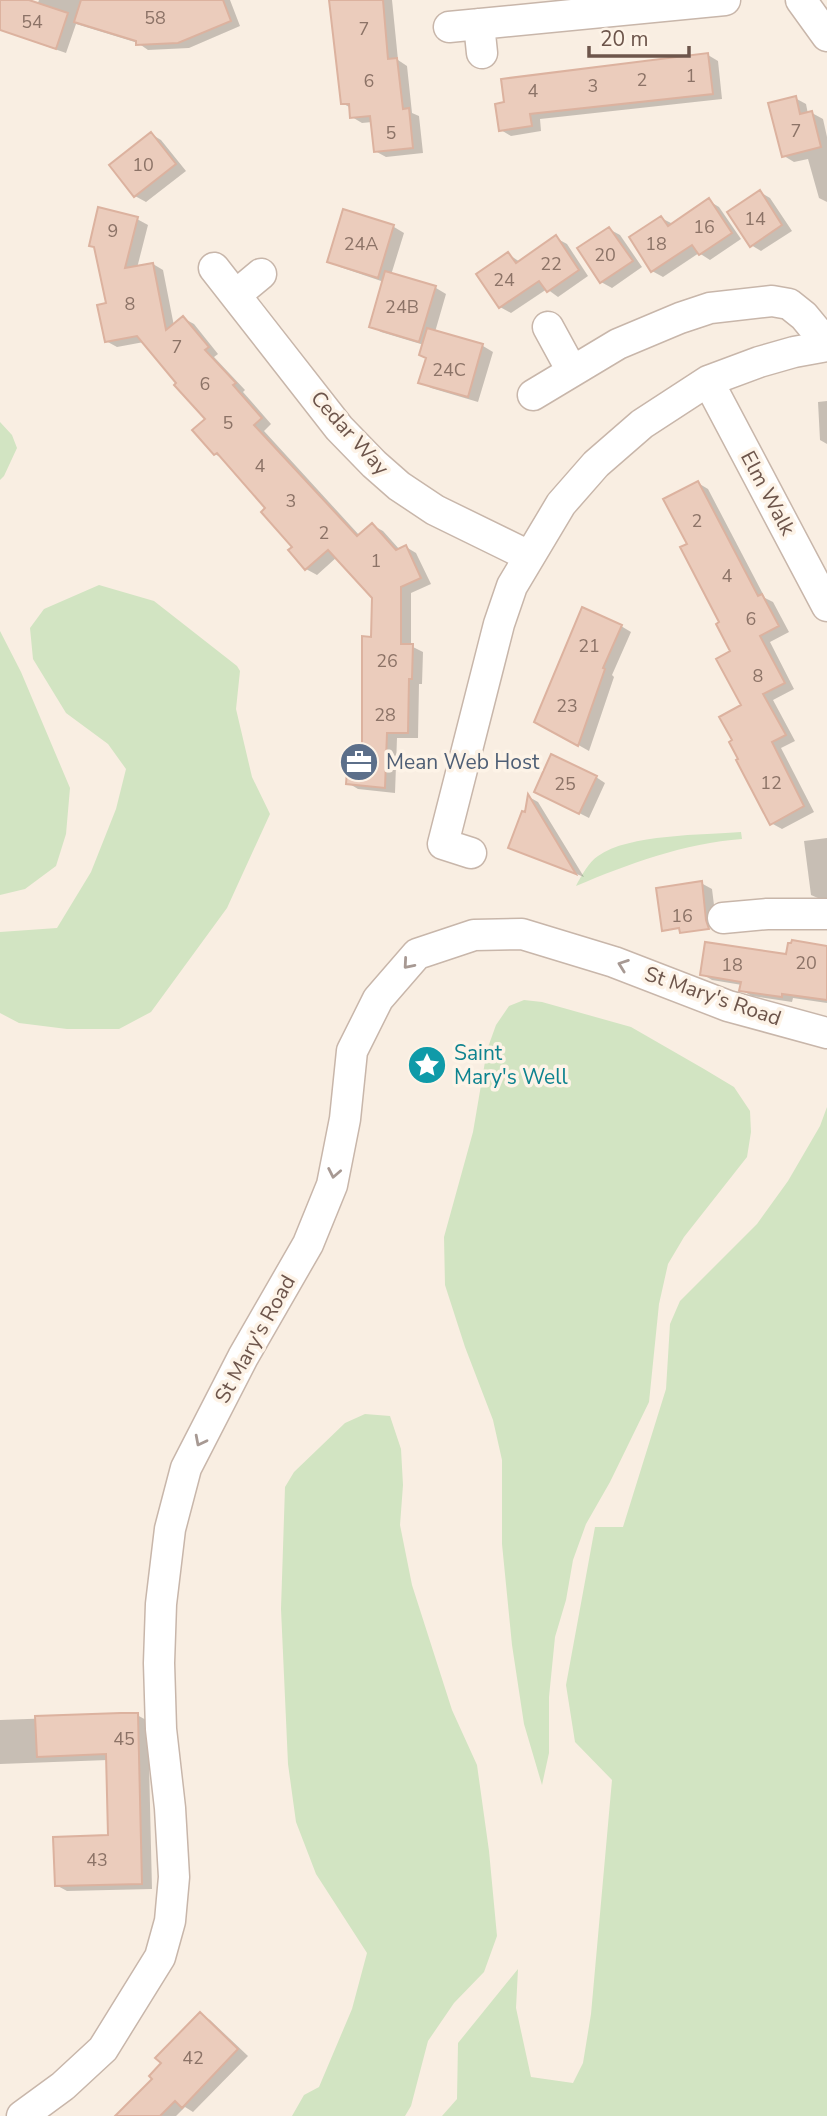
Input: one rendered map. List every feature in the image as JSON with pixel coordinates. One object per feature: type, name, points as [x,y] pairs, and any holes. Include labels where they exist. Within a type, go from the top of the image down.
[{"type":"street","points":[[449,27],[480,39],[725,0]]},
{"type":"street","points":[[801,0],[827,36]]},
{"type":"street","name":"Cedar Way","points":[[215,268],[340,428],[374,464],[399,486],[435,510],[529,556]]},
{"type":"street","points":[[237,294],[261,274]]},
{"type":"street","points":[[471,853],[443,844],[499,624],[512,586],[561,504],[596,464],[642,424],[708,381],[759,362],[827,345],[799,310],[789,304],[772,301],[710,308],[618,344],[533,395]]},
{"type":"street","points":[[548,327],[572,371]]},
{"type":"street","name":"Elm Walk","points":[[708,381],[827,606]]},
{"type":"street","points":[[723,918],[767,914],[827,914]]},
{"type":"street","name":"St Mary's Road","points":[[22,2116],[63,2086],[103,2049],[160,1956],[170,1921],[174,1877],[161,1730],[160,1678],[160,1604],[170,1530],[186,1468],[243,1357],[308,1244],[332,1185],[345,1119],[352,1051],[379,999],[417,954],[474,935],[522,934],[614,962],[728,1006],[827,1033]]},
{"type":"green space","points":[[0,422],[12,435],[17,448],[0,480]]},
{"type":"green space","points":[[99,585],[154,601],[237,666],[240,671],[236,709],[252,777],[270,814],[227,908],[151,1012],[119,1029],[67,1029],[19,1023],[0,1013],[0,932],[57,928],[91,872],[116,809],[126,769],[108,744],[66,713],[33,659],[30,628],[44,609]]},
{"type":"green space","points":[[0,631],[21,672],[70,788],[66,834],[56,866],[25,889],[0,895]]},
{"type":"green space","points":[[741,832],[742,839],[699,845],[657,856],[576,886],[598,856],[628,843],[667,837]]},
{"type":"green space","points":[[524,1000],[542,1002],[631,1027],[704,1069],[734,1087],[750,1111],[751,1132],[747,1157],[684,1237],[668,1264],[659,1304],[649,1402],[586,1524],[573,1560],[566,1600],[555,1637],[549,1697],[549,1753],[542,1785],[524,1724],[512,1645],[502,1544],[502,1460],[493,1420],[445,1285],[444,1237],[473,1132],[487,1050],[496,1025],[509,1006]]},
{"type":"green space","points":[[827,1107],[827,2116],[442,2116],[457,2099],[458,2043],[518,1969],[516,2008],[531,2077],[573,2083],[583,2063],[591,2014],[612,1780],[575,1742],[566,1685],[595,1527],[623,1527],[666,1389],[670,1324],[680,1301],[757,1224],[788,1181],[820,1126]]},
{"type":"green space","points":[[365,1414],[390,1416],[401,1449],[403,1485],[400,1525],[412,1585],[452,1710],[477,1765],[497,1936],[484,1972],[454,2003],[428,2041],[411,2106],[405,2116],[292,2116],[304,2095],[319,2087],[352,2009],[367,1953],[316,1874],[296,1822],[288,1764],[281,1609],[285,1487],[294,1472],[345,1423]]},
{"type":"building","points":[[0,0],[29,0],[68,13],[56,49],[0,30]]},
{"type":"building","points":[[81,0],[223,0],[231,21],[178,43],[136,45],[136,41],[74,22]]},
{"type":"building","points":[[329,0],[383,0],[388,59],[397,58],[403,109],[409,108],[413,148],[374,152],[370,116],[350,118],[349,104],[341,104]]},
{"type":"building","points":[[708,53],[713,94],[530,114],[532,126],[499,131],[495,104],[504,102],[501,79]]},
{"type":"building","points":[[796,96],[800,114],[812,111],[821,147],[782,157],[768,103]]},
{"type":"building","points":[[151,132],[176,164],[134,197],[109,165]]},
{"type":"building","points":[[760,190],[782,225],[750,247],[727,212]]},
{"type":"building","points":[[709,198],[732,233],[699,255],[692,245],[651,272],[629,237],[661,216],[668,226]]},
{"type":"building","points":[[98,207],[138,217],[125,268],[153,263],[166,330],[183,316],[209,347],[205,350],[236,383],[233,385],[262,418],[254,425],[357,536],[372,523],[396,550],[406,545],[421,578],[401,587],[401,644],[413,644],[408,733],[387,733],[385,788],[346,784],[349,746],[362,747],[362,636],[371,637],[372,598],[328,550],[305,570],[288,550],[292,547],[261,512],[265,508],[217,453],[214,455],[192,430],[205,419],[174,385],[176,383],[137,336],[105,342],[97,305],[106,303],[94,247],[89,246]]},
{"type":"building","points":[[343,209],[394,225],[378,278],[327,262]]},
{"type":"building","points":[[609,227],[633,261],[600,283],[577,248]]},
{"type":"building","points":[[556,235],[579,270],[547,292],[539,281],[499,308],[476,274],[508,252],[516,263]]},
{"type":"building","points":[[385,271],[436,286],[419,342],[369,327]]},
{"type":"building","points":[[427,328],[483,344],[468,397],[418,383],[426,358],[419,355]]},
{"type":"building","points":[[698,481],[758,596],[762,594],[779,626],[760,636],[785,683],[763,694],[786,735],[772,742],[804,806],[770,825],[736,760],[738,759],[729,742],[732,740],[719,717],[741,705],[716,659],[730,651],[716,624],[719,622],[680,547],[687,544],[663,499]]},
{"type":"building","points":[[582,607],[622,625],[603,668],[605,669],[578,746],[534,722]]},
{"type":"building","points":[[551,754],[597,776],[579,814],[534,792]]},
{"type":"building","points":[[528,794],[576,874],[508,848],[522,811],[525,812]]},
{"type":"building","points":[[702,881],[709,929],[680,933],[679,928],[662,931],[656,888]]},
{"type":"building","points":[[792,940],[827,946],[827,1000],[739,991],[741,982],[700,975],[705,942],[786,954],[788,943]]},
{"type":"building","points":[[138,1713],[142,1884],[55,1886],[53,1837],[108,1835],[106,1754],[37,1757],[35,1716]]},
{"type":"building","points":[[200,2012],[238,2049],[182,2108],[175,2101],[160,2116],[115,2116],[152,2079],[149,2076],[161,2063],[155,2058]]},
{"type":"place","name":"Mean Web Host","points":[[359,762]]},
{"type":"place","name":"Saint Mary's Well","points":[[427,1065]]}]
